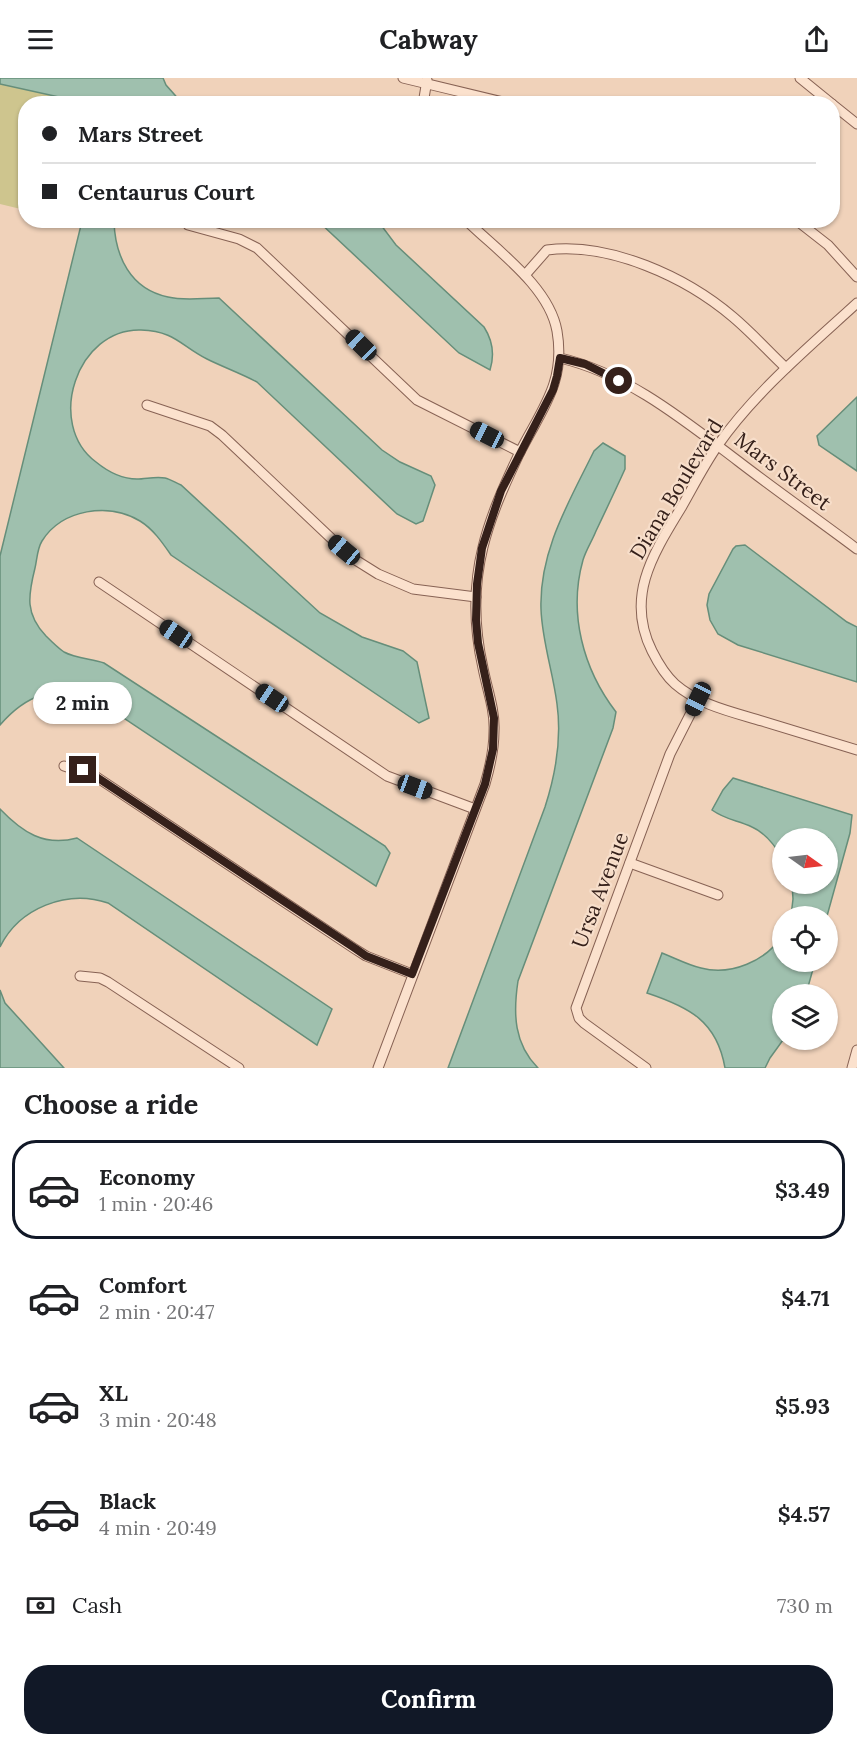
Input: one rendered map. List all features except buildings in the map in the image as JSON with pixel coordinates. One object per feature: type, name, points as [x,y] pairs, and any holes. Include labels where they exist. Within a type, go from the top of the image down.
[{"type":"street","points":[[403,78],[427,81],[482,96]]},
{"type":"street","points":[[800,78],[822,96]]},
{"type":"street","points":[[424,96],[427,81]]},
{"type":"street","points":[[840,110],[857,124]]},
{"type":"street","points":[[199,228],[239,239],[257,248],[417,400],[520,452]]},
{"type":"street","points":[[378,1068],[476,809],[490,765],[494,731],[491,701],[478,643],[476,597],[479,567],[488,529],[501,491],[553,390],[560,358],[554,319],[547,304],[525,275],[475,228]]},
{"type":"street","points":[[806,228],[828,245],[857,277]]},
{"type":"street","points":[[525,275],[547,250],[565,248],[600,253],[665,273],[694,289],[731,315],[786,368]]},
{"type":"street","name":"Diana Boulevard","points":[[857,303],[786,368],[738,420],[718,446],[656,549],[647,569],[640,601],[647,642],[659,665],[674,683],[698,699],[716,706],[857,750]]},
{"type":"street","name":"Mars Street","points":[[560,358],[585,364],[636,390],[718,446],[857,549]]},
{"type":"street","points":[[147,405],[210,426],[354,559],[378,574],[413,589],[476,597]]},
{"type":"street","points":[[99,582],[387,776],[476,809]]},
{"type":"street","name":"Ursa Avenue","points":[[646,1068],[584,1023],[579,1018],[576,1008],[670,754],[698,699]]},
{"type":"street","points":[[64,766],[83,770],[95,776],[361,952],[412,974]]},
{"type":"street","points":[[630,862],[718,895]]},
{"type":"street","points":[[80,976],[100,978],[108,982],[239,1068]]},
{"type":"street","points":[[852,1068],[857,1050]]},
{"type":"shaded area","points":[[0,78],[163,78],[176,96],[54,96],[0,84]]},
{"type":"shaded area","points":[[0,84],[54,96],[18,96],[18,208],[0,204]]},
{"type":"shaded area","points":[[80,228],[115,228],[122,258],[134,279],[155,293],[168,297],[219,298],[382,450],[400,462],[431,476],[435,485],[423,521],[416,524],[397,514],[257,382],[207,359],[170,336],[153,331],[141,330],[119,334],[100,344],[85,361],[75,381],[71,403],[73,425],[81,445],[96,462],[120,476],[137,479],[162,477],[181,485],[320,613],[362,637],[403,651],[417,662],[429,718],[419,723],[171,555],[149,528],[128,515],[101,511],[87,512],[61,522],[51,530],[40,544],[31,587],[30,604],[34,620],[46,636],[64,652],[104,663],[385,846],[390,853],[376,886],[92,697],[65,692],[41,695],[20,706],[0,725],[0,556]]},
{"type":"shaded area","points":[[325,228],[383,228],[396,245],[484,327],[492,348],[490,370],[459,353]]},
{"type":"shaded area","points":[[857,397],[857,471],[819,445],[817,436]]},
{"type":"shaded area","points":[[603,443],[625,456],[625,469],[587,549],[579,580],[577,600],[578,620],[587,659],[604,695],[616,712],[613,728],[518,981],[517,1028],[524,1049],[538,1068],[448,1068],[545,807],[552,782],[557,756],[558,717],[542,621],[542,588],[545,567],[557,527],[594,451]]},
{"type":"shaded area","points":[[745,545],[847,622],[857,627],[857,682],[738,645],[718,634],[710,620],[707,605],[709,594],[733,549],[736,546]]},
{"type":"shaded area","points":[[733,778],[852,815],[850,833],[838,876],[838,828],[772,828],[772,843],[752,827],[712,810]]},
{"type":"shaded area","points":[[0,809],[25,831],[44,839],[77,838],[332,1009],[317,1045],[108,903],[76,898],[46,905],[19,922],[8,933],[0,947]]},
{"type":"shaded area","points":[[793,894],[833,894],[830,906],[792,906]]},
{"type":"shaded area","points":[[772,948],[772,972],[812,972],[809,984],[772,984],[772,1050],[776,1050],[765,1068],[725,1068],[715,1038],[699,1018],[676,1004],[647,993],[662,953],[696,967],[724,970],[747,964]]},
{"type":"shaded area","points":[[0,990],[5,1003],[64,1068],[0,1068]]},
{"type":"route","points":[[83,770],[366,956],[412,974],[485,784],[493,749],[494,718],[478,643],[476,597],[482,548],[497,502],[553,390],[560,358],[585,364],[619,381]]}]
